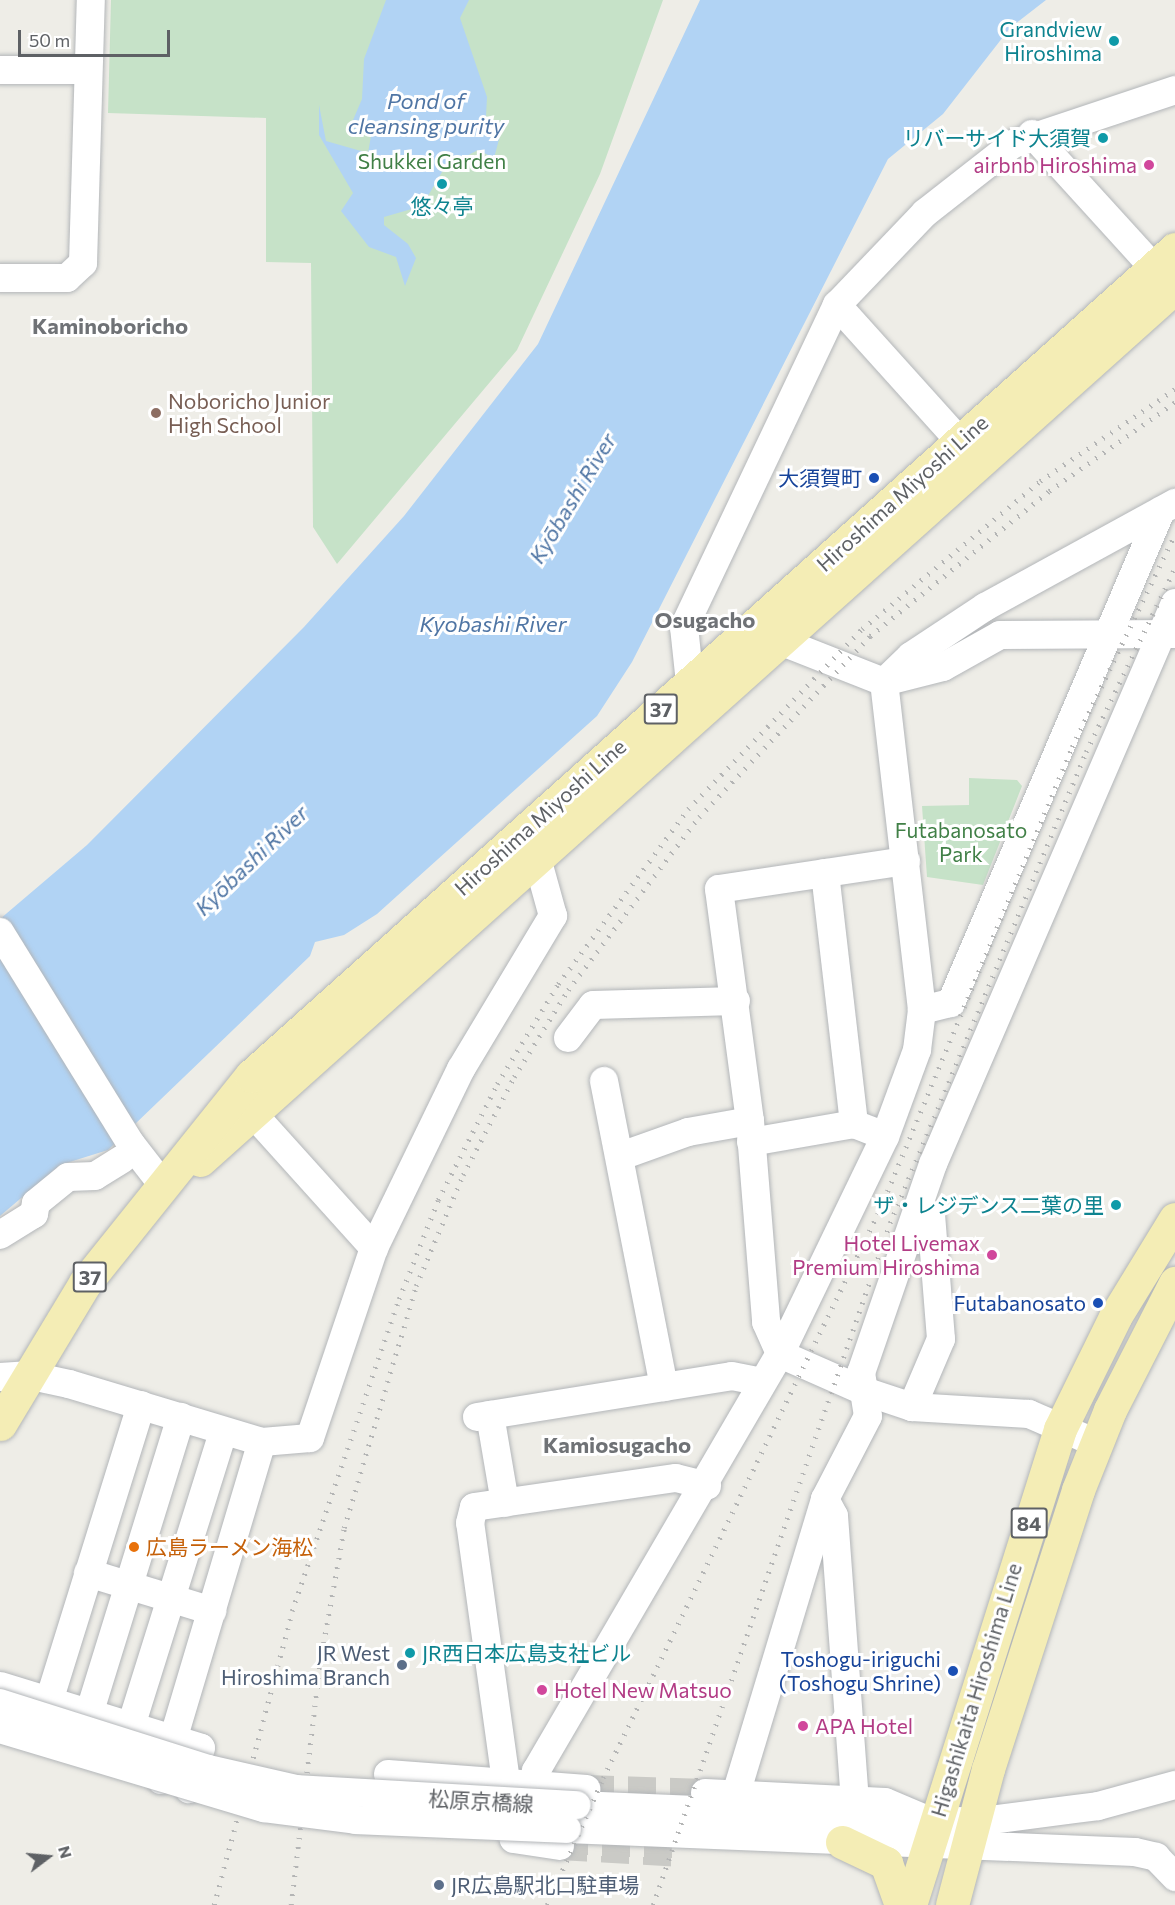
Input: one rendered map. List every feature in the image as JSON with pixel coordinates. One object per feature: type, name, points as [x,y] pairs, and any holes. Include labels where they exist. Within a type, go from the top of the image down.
[{"type":"main road","name":"Hiroshima Miyoshi Line","points":[[162,1184],[255,1116],[538,862],[780,641],[970,453],[1168,268]]},
{"type":"main road","name":"Hiroshima Miyoshi Line","points":[[0,1424],[13,1376],[162,1184],[251,1076],[749,628],[970,453]]},
{"type":"main road","name":"Higashikaita Hiroshima Line","points":[[909,1905],[1060,1429],[1115,1317],[1175,1219]]},
{"type":"main road","name":"Higashikaita Hiroshima Line","points":[[952,1905],[1034,1618],[1096,1443],[1175,1283]]},
{"type":"main road","points":[[851,1821],[891,1871],[901,1905]]},
{"type":"street","points":[[0,278],[67,278],[83,263],[91,0]]},
{"type":"street","points":[[0,70],[88,70]]},
{"type":"street","points":[[690,683],[684,627],[837,305],[925,213],[1032,134],[1175,90]]},
{"type":"street","points":[[1032,134],[1168,268]]},
{"type":"street","points":[[837,305],[970,453]]},
{"type":"street","points":[[884,682],[911,656],[986,607],[1168,507]]},
{"type":"street","points":[[922,1010],[951,1003],[1106,634],[1168,507]]},
{"type":"street","points":[[736,1794],[825,1499],[868,1416],[861,1373],[919,1212],[933,1164],[1167,633],[1175,603]]},
{"type":"street","points":[[749,628],[884,682],[943,667],[1000,635],[1167,633]]},
{"type":"street","points":[[537,1786],[536,1771],[707,1486],[762,1382],[780,1354],[885,1137],[917,1050],[922,1010],[884,682]]},
{"type":"street","points":[[906,861],[719,889],[736,1001],[766,1322],[780,1354],[864,1391],[912,1407],[1029,1414],[1096,1443]]},
{"type":"street","points":[[13,1376],[141,1405],[261,1442],[310,1438],[374,1248],[461,1069],[553,916],[538,862]]},
{"type":"street","points":[[825,873],[855,1124]]},
{"type":"street","points":[[0,932],[126,1152],[162,1184]]},
{"type":"street","points":[[568,1038],[593,1005],[736,1001]]},
{"type":"street","points":[[604,1081],[621,1156],[664,1387]]},
{"type":"street","points":[[255,1116],[374,1248]]},
{"type":"street","points":[[621,1156],[688,1132],[750,1132],[855,1124],[885,1137]]},
{"type":"street","points":[[0,1235],[34,1214],[36,1203],[68,1177],[95,1176],[126,1152]]},
{"type":"street","points":[[912,1407],[938,1356],[942,1332],[931,1215],[919,1212]]},
{"type":"street","points":[[505,1503],[483,1416],[732,1376],[762,1382]]},
{"type":"street","points":[[49,1701],[141,1405]]},
{"type":"street","points":[[89,1714],[181,1417]]},
{"type":"street","points":[[130,1726],[169,1598],[224,1432]]},
{"type":"street","points":[[172,1739],[261,1442]]},
{"type":"street","points":[[560,1846],[520,1844],[514,1839],[470,1523],[474,1507],[676,1478],[707,1486]]},
{"type":"street","points":[[825,1499],[834,1516],[851,1821]]},
{"type":"street","points":[[88,1573],[212,1611]]},
{"type":"street","points":[[0,1686],[201,1748],[186,1797],[0,1739]]},
{"type":"street","name":"松原京橋線","points":[[0,1703],[208,1769],[296,1789],[851,1821],[931,1834],[971,1834]]},
{"type":"street","name":"松原京橋線","points":[[0,1729],[201,1792],[294,1813],[851,1821]]},
{"type":"street","points":[[388,1774],[508,1785],[586,1789]]},
{"type":"street","points":[[971,1834],[1098,1806],[1175,1785]]},
{"type":"street","points":[[705,1793],[736,1794],[851,1821],[885,1802],[931,1834]]},
{"type":"street","points":[[682,1853],[880,1857],[931,1834]]},
{"type":"street","points":[[971,1834],[1148,1854],[1175,1877]]},
{"type":"green space","name":"Shukkei Garden","points":[[111,0],[663,0],[600,174],[517,350],[337,564],[313,527],[311,263],[266,262],[266,118],[108,113]]},
{"type":"green space","name":"Futabanosato Park","points":[[969,778],[1017,780],[1022,786],[983,885],[927,877],[922,806],[969,805]]},
{"type":"water","name":"Pond of cleansing purity","points":[[386,0],[469,0],[460,18],[487,97],[486,116],[491,125],[504,121],[494,158],[478,150],[445,167],[422,206],[384,217],[384,225],[408,244],[416,258],[405,286],[396,257],[369,247],[341,211],[353,193],[319,135],[319,105],[326,141],[368,153],[371,136],[350,127],[362,99],[364,59]]},
{"type":"water","name":"Kyobashi River","points":[[700,0],[1046,0],[1010,28],[943,114],[888,159],[632,662],[597,716],[377,914],[344,935],[315,942],[310,956],[108,1150],[60,1165],[0,1216],[0,919],[87,845],[304,627],[404,516],[538,344]]},
{"type":"tunnel","points":[[586,1789],[705,1793]]},
{"type":"tunnel","points":[[560,1846],[683,1853]]},
{"type":"railway","points":[[214,1905],[292,1611],[399,1299],[438,1200],[497,1084],[558,984],[688,809],[862,629],[1040,481],[1175,389]]},
{"type":"railway","points":[[291,1905],[320,1662],[344,1528],[416,1286],[463,1175],[514,1077],[568,990],[699,817],[870,636],[1049,491],[1175,402]]},
{"type":"railway","points":[[547,1905],[603,1778],[880,1209],[1072,747],[1175,534]]},
{"type":"railway","points":[[653,1905],[890,1223],[1086,752],[1175,568]]},
{"type":"place","name":"Grandview Hiroshima","points":[[1114,41]]},
{"type":"place","name":"リバーサイド大須賀","points":[[1103,138]]},
{"type":"place","name":"airbnb Hiroshima","points":[[1149,165]]},
{"type":"place","name":"悠々亭","points":[[442,184]]},
{"type":"place","name":"Noboricho Junior High School","points":[[156,413]]},
{"type":"place","name":"大須賀町","points":[[874,478]]},
{"type":"place","name":"ザ・レジデンス二葉の里","points":[[1116,1205]]},
{"type":"place","name":"Hotel Livemax Premium Hiroshima","points":[[992,1255]]},
{"type":"place","name":"Futabanosato","points":[[1098,1303]]},
{"type":"place","name":"広島ラーメン海松","points":[[134,1547]]},
{"type":"place","name":"JR西日本広島支社ビル","points":[[410,1653]]},
{"type":"place","name":"JR West Hiroshima Branch","points":[[402,1665]]},
{"type":"place","name":"Toshogu-iriguchi (Toshogu Shrine)","points":[[953,1671]]},
{"type":"place","name":"Hotel New Matsuo","points":[[542,1690]]},
{"type":"place","name":"APA Hotel","points":[[803,1726]]},
{"type":"place","name":"JR広島駅北口駐車場","points":[[439,1885]]},
{"type":"district","name":"Kaminoboricho","points":[[110,326]]},
{"type":"district","name":"Osugacho","points":[[705,620]]},
{"type":"district","name":"Kamiosugacho","points":[[617,1445]]},
{"type":"water label","name":"Kyōbashi River","points":[[572,498]]},
{"type":"water label","name":"Kyōbashi River","points":[[251,860]]}]
